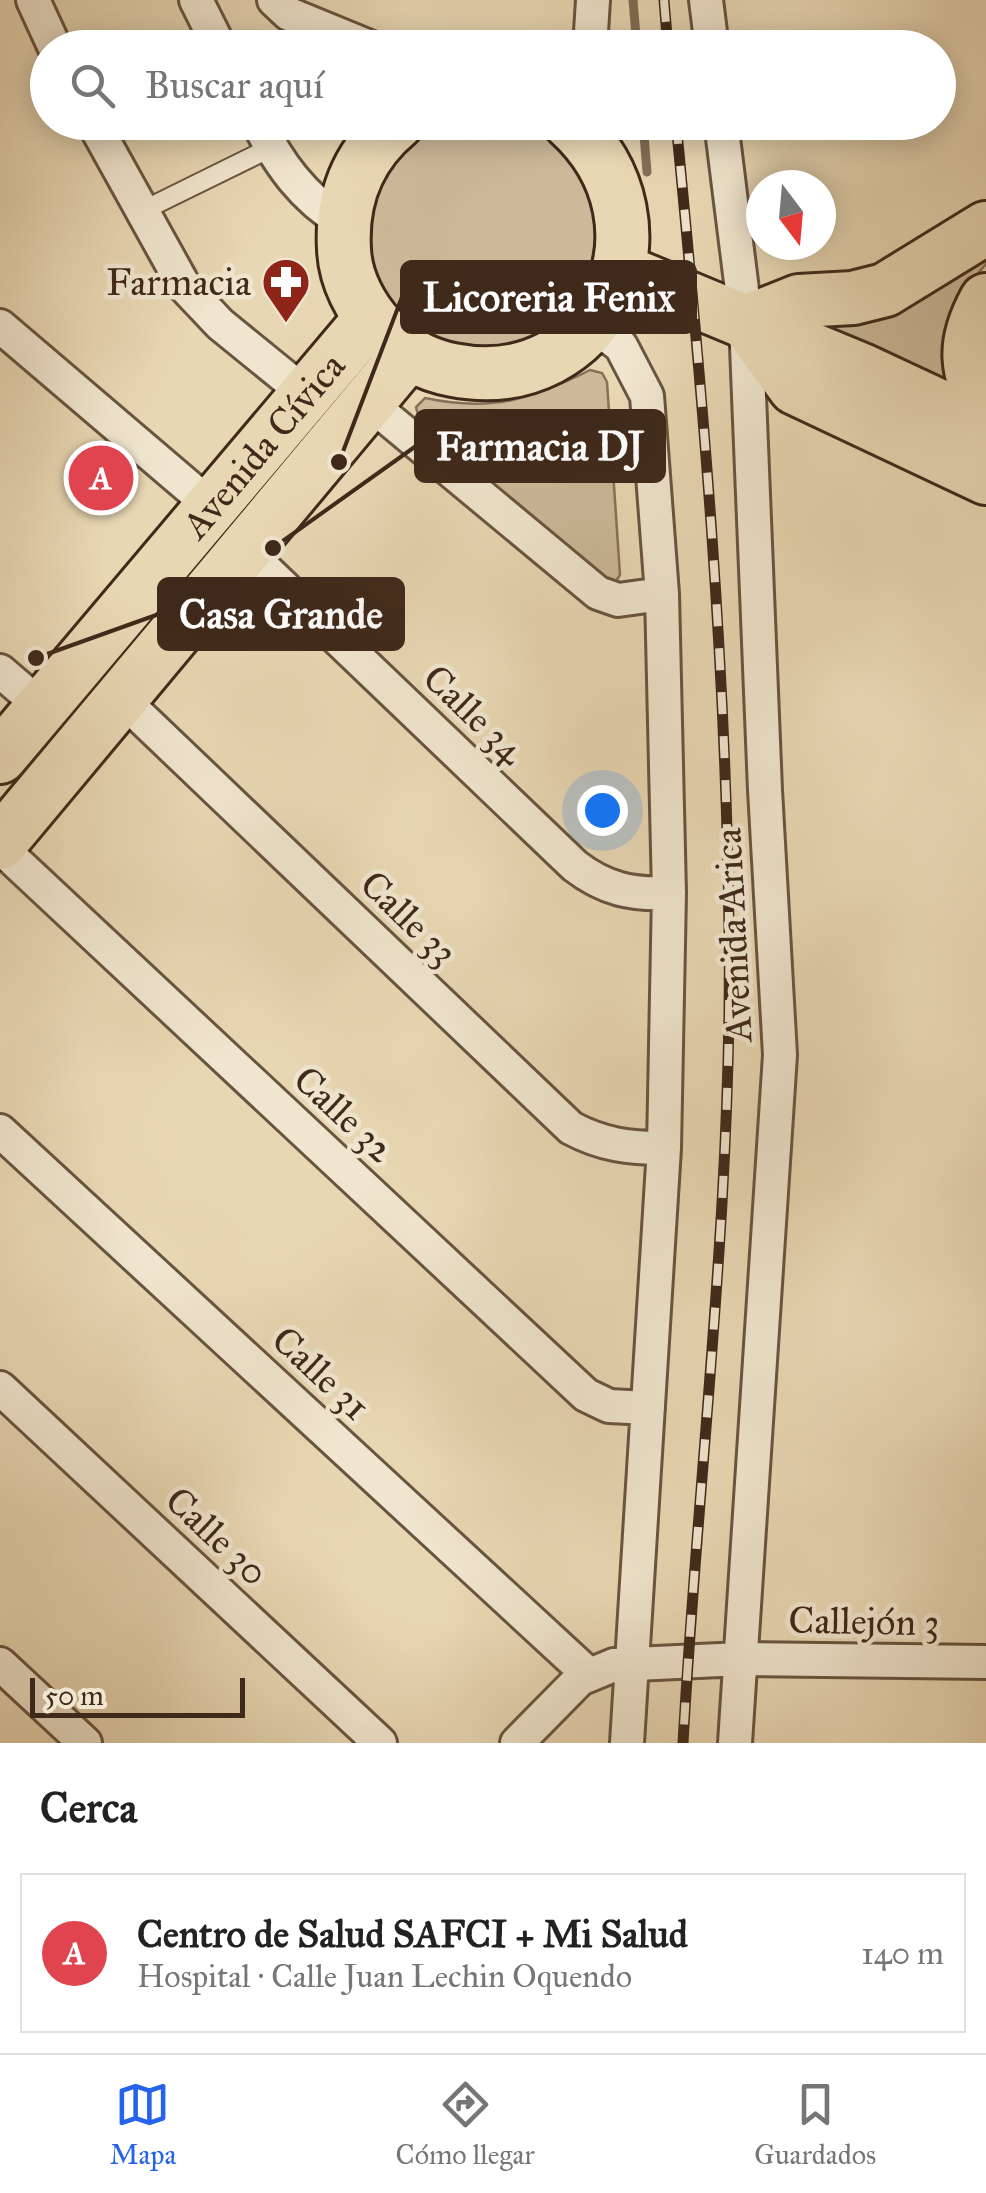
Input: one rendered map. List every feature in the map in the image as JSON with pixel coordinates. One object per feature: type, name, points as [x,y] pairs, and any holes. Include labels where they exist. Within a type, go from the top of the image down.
[{"type":"main road","points":[[381,140],[356,174],[342,222],[344,256],[353,289],[370,319],[388,338],[439,367],[472,374],[505,373],[537,364],[566,347],[590,324],[608,298],[620,270],[624,236],[620,201],[608,170],[589,140]]},
{"type":"main road","points":[[746,322],[799,301],[853,298],[885,290],[986,228]]},
{"type":"main road","points":[[620,270],[862,370],[986,428]]},
{"type":"main road","points":[[986,300],[972,326],[968,372],[986,417]]},
{"type":"main road","name":"Avenida Cívica","points":[[0,756],[370,319]]},
{"type":"main road","points":[[746,322],[795,388],[986,478]]},
{"type":"main road","name":"Avenida Cívica","points":[[0,845],[409,353]]},
{"type":"street","points":[[33,0],[47,30]]},
{"type":"street","points":[[196,0],[211,30]]},
{"type":"street","points":[[274,0],[289,14],[328,30]]},
{"type":"street","points":[[592,30],[593,0]]},
{"type":"street","points":[[706,0],[710,30]]},
{"type":"street","points":[[103,140],[184,286],[220,324],[306,394]]},
{"type":"street","points":[[267,140],[303,191],[342,222]]},
{"type":"street","name":"Avenida Arica","points":[[724,140],[746,322],[780,1055],[735,1743]]},
{"type":"street","name":"Avenida Arica","points":[[590,324],[622,346],[647,396],[662,594],[669,893],[664,1148],[627,1743]]},
{"type":"street","points":[[0,326],[211,506]]},
{"type":"street","points":[[368,402],[598,593],[618,600],[662,594]]},
{"type":"street","name":"Calle 34","points":[[245,550],[594,881],[629,893],[669,893]]},
{"type":"street","points":[[0,670],[42,707]]},
{"type":"street","name":"Calle 33","points":[[122,699],[571,1128],[609,1145],[664,1148]]},
{"type":"street","name":"Calle 32","points":[[0,845],[586,1395],[609,1406],[648,1408]]},
{"type":"street","name":"Calle 31","points":[[0,1131],[588,1674]]},
{"type":"street","name":"Calle 30","points":[[0,1388],[380,1743]]},
{"type":"street","name":"Callejón 3","points":[[588,1674],[632,1663],[741,1659],[986,1662]]},
{"type":"street","points":[[0,1664],[85,1743]]},
{"type":"street","points":[[517,1743],[588,1674]]},
{"type":"lane","points":[[142,211],[256,140]]},
{"type":"shaded area","points":[[551,140],[571,157],[591,194],[597,234],[589,275],[568,310],[536,337],[496,350],[455,351],[416,337],[365,281],[358,206],[397,141]]},
{"type":"shaded area","points":[[986,254],[986,264],[965,288],[955,384],[804,322],[894,311],[936,290]]},
{"type":"shaded area","points":[[590,370],[602,373],[607,382],[620,575],[614,584],[604,584],[419,418],[416,407],[425,398],[470,404],[529,396]]},
{"type":"waterway","points":[[633,0],[636,30]]},
{"type":"waterway","points":[[644,140],[647,172]]},
{"type":"railway","points":[[664,0],[666,30]]},
{"type":"railway","points":[[678,140],[718,625],[729,928],[726,1132],[683,1743]]},
{"type":"place","name":"Farmacia","points":[[286,324]]},
{"type":"place","name":"Licoreria Fenix","points":[[339,462]]},
{"type":"place","name":"Centro de Salud SAFCI + Mi Salud","points":[[101,478]]},
{"type":"place","name":"Farmacia DJ","points":[[273,548]]},
{"type":"place","name":"Casa Grande","points":[[36,658]]}]
